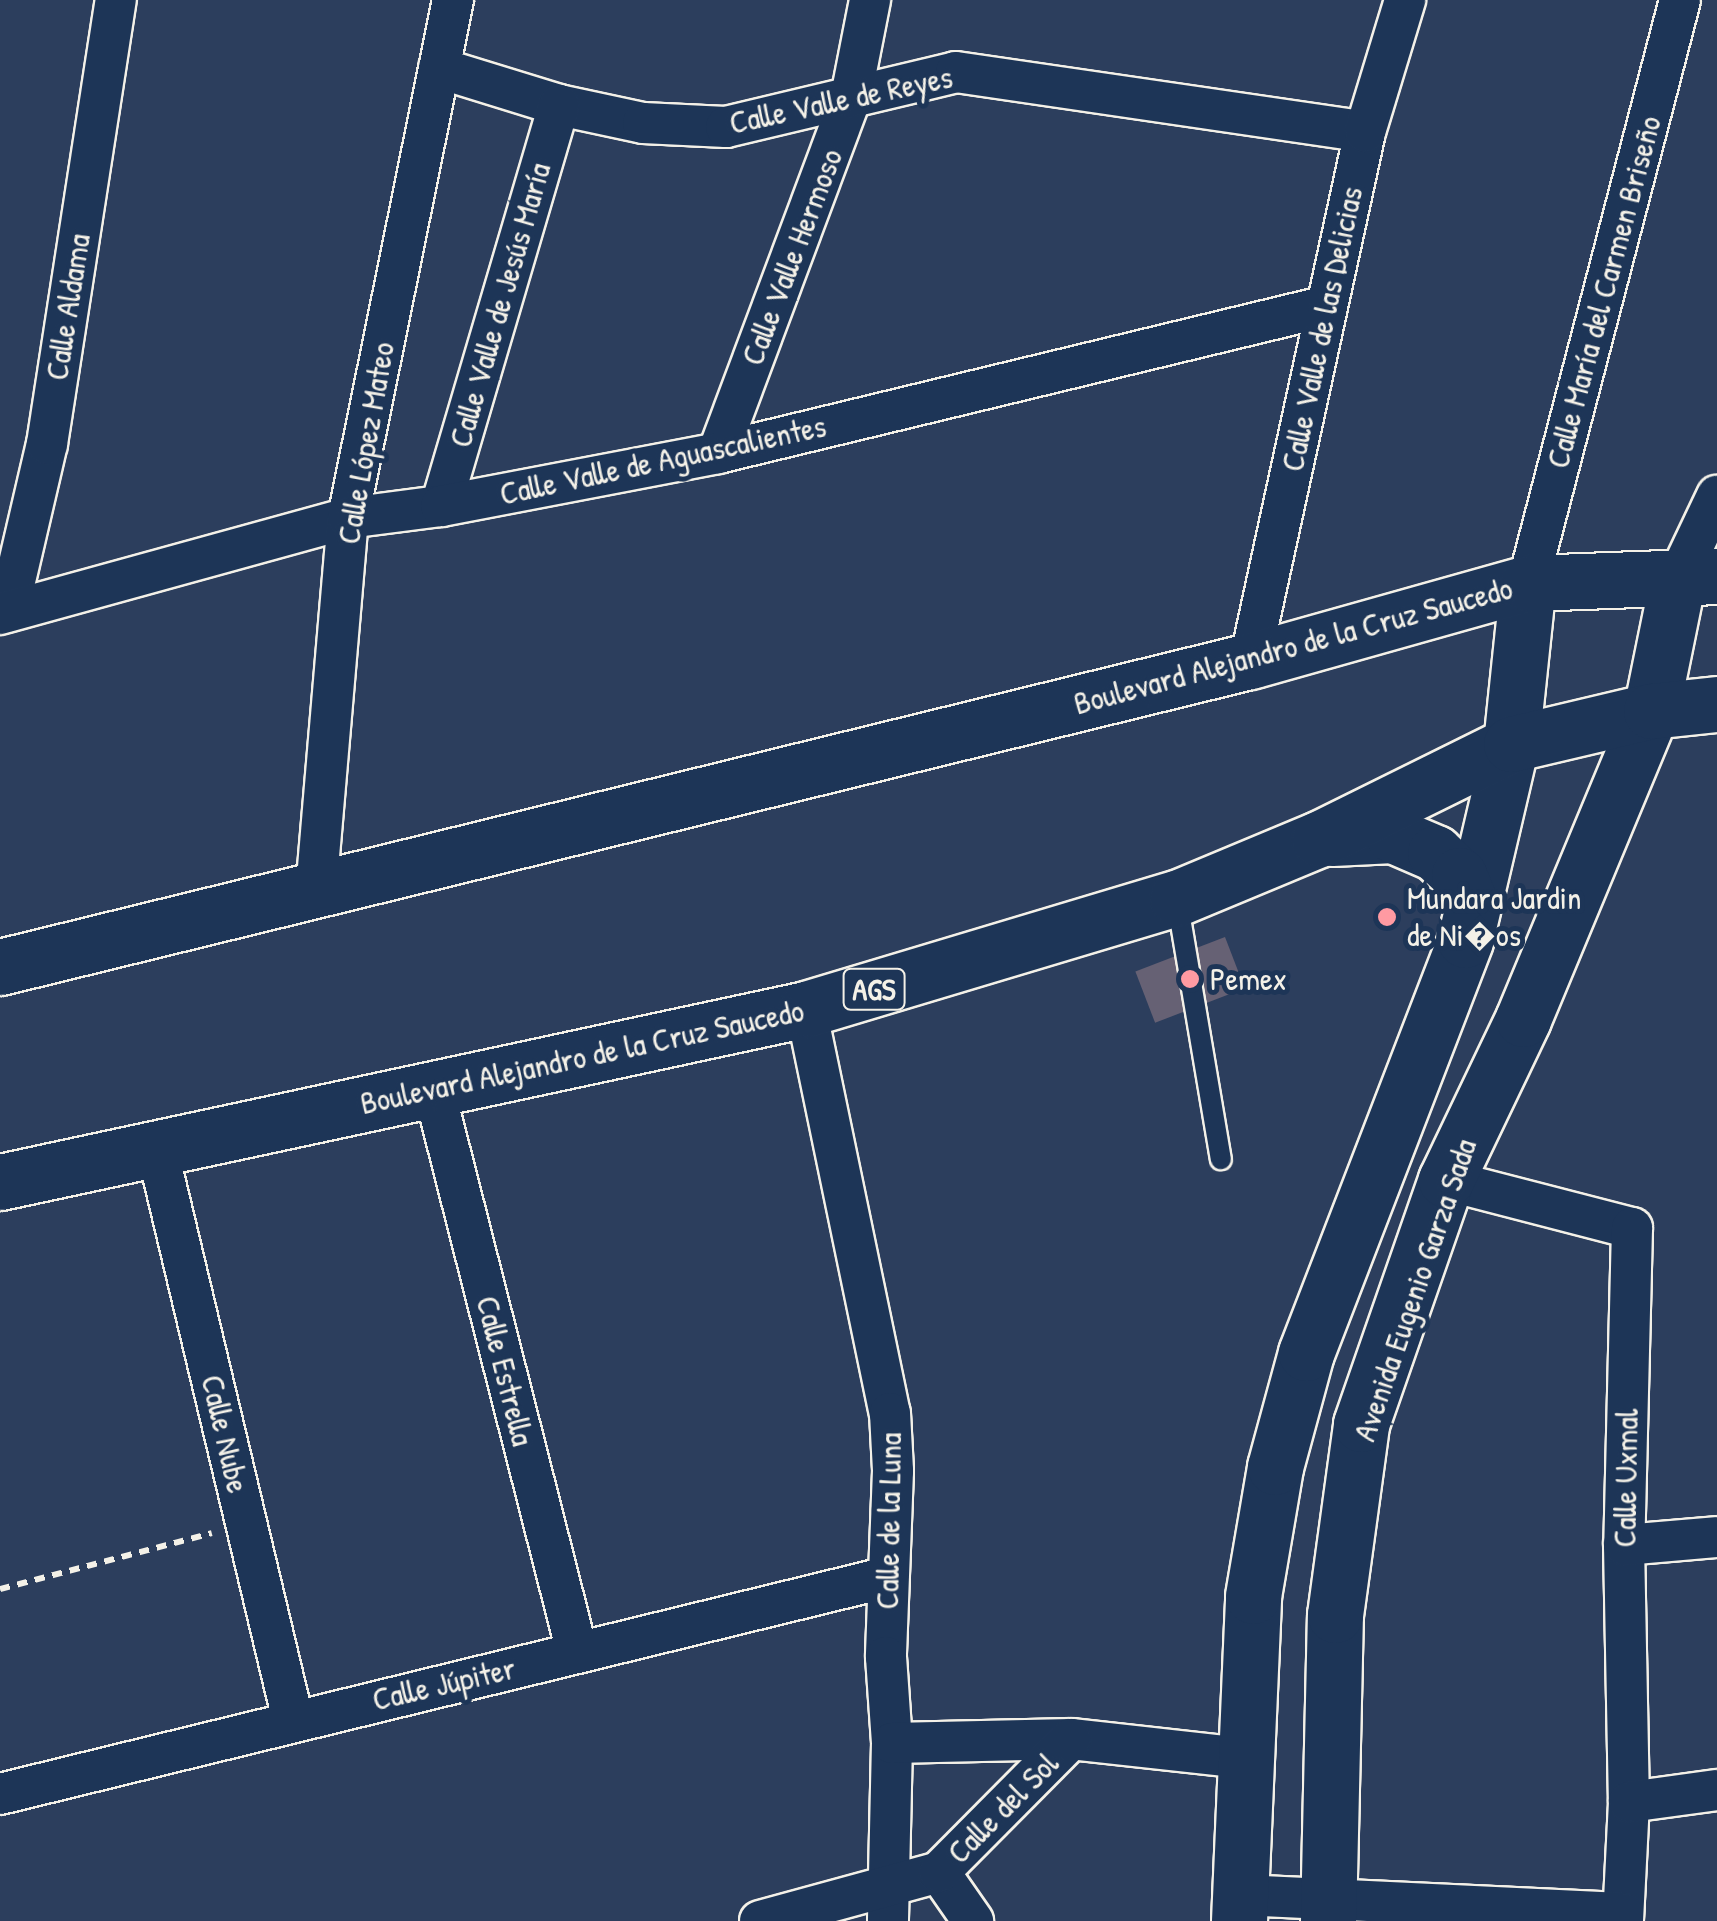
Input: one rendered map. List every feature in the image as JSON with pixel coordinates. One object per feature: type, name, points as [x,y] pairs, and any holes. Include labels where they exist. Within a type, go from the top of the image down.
[{"type":"main road","name":"Boulevard Alejandro de la Cruz Saucedo","points":[[0,967],[1250,661],[1528,583],[1698,577]]},
{"type":"main road","name":"Avenida Eugenio Garza Sada","points":[[1328,1911],[1335,1615],[1361,1424],[1446,1180],[1523,1019],[1651,712],[1698,577]]},
{"type":"main road","points":[[1240,1908],[1252,1596],[1275,1467],[1306,1352],[1458,957],[1512,744],[1528,583]]},
{"type":"main road","name":"Boulevard Alejandro de la Cruz Saucedo","points":[[0,1182],[806,1009],[1177,898],[1320,839],[1512,744],[1651,712],[1717,704]]},
{"type":"main road","points":[[1320,839],[1393,835],[1436,853],[1459,875],[1471,905]]},
{"type":"street","name":"Calle Aldama","points":[[4,612],[46,444],[116,0]]},
{"type":"street","name":"Calle López Mateo","points":[[316,891],[348,518],[453,0]]},
{"type":"street","name":"Calle Valle Hermoso","points":[[718,453],[852,97],[870,0]]},
{"type":"street","name":"Calle Valle de las Delicias","points":[[1250,661],[1366,132],[1405,0]]},
{"type":"street","name":"Calle María del Carmen Briseño","points":[[1528,583],[1680,0]]},
{"type":"street","name":"Calle Valle de Reyes","points":[[439,68],[560,105],[643,123],[726,128],[956,72],[1366,132]]},
{"type":"street","name":"Calle Valle de Jesús María","points":[[441,506],[560,105]]},
{"type":"street","name":"Calle Valle de Aguascalientes","points":[[4,612],[348,518],[441,506],[718,453],[1328,306]]},
{"type":"street","points":[[1698,577],[1717,496]]},
{"type":"street","name":"Calle de la Luna","points":[[806,1009],[890,1413],[893,1471],[886,1657],[892,1743],[887,1905]]},
{"type":"street","name":"Calle Estrella","points":[[434,1090],[576,1652]]},
{"type":"street","name":"Calle Nube","points":[[157,1150],[293,1720]]},
{"type":"street","name":"Calle Uxmal","points":[[1446,1180],[1632,1228],[1624,1545],[1629,1802],[1623,1917]]},
{"type":"street","points":[[1624,1545],[1717,1537]]},
{"type":"street","name":"Calle Júpiter","points":[[1,1791],[888,1577]]},
{"type":"street","points":[[892,1743],[1071,1739],[1244,1758]]},
{"type":"street","name":"Calle del Sol","points":[[760,1921],[887,1905],[939,1872],[1071,1739]]},
{"type":"street","points":[[1629,1802],[1717,1790]]},
{"type":"street","points":[[939,1872],[973,1921]]},
{"type":"street","points":[[1240,1908],[1623,1917]]},
{"type":"lane","points":[[1177,898],[1221,1158]]},
{"type":"path","points":[[0,1589],[246,1524]]},
{"type":"building","name":"Pemex","points":[[1225,937],[1245,988],[1155,1023],[1135,971]]},
{"type":"place","name":"Mundara Jardin de Ni�os","points":[[1387,917]]},
{"type":"place","name":"Pemex","points":[[1190,979]]}]
